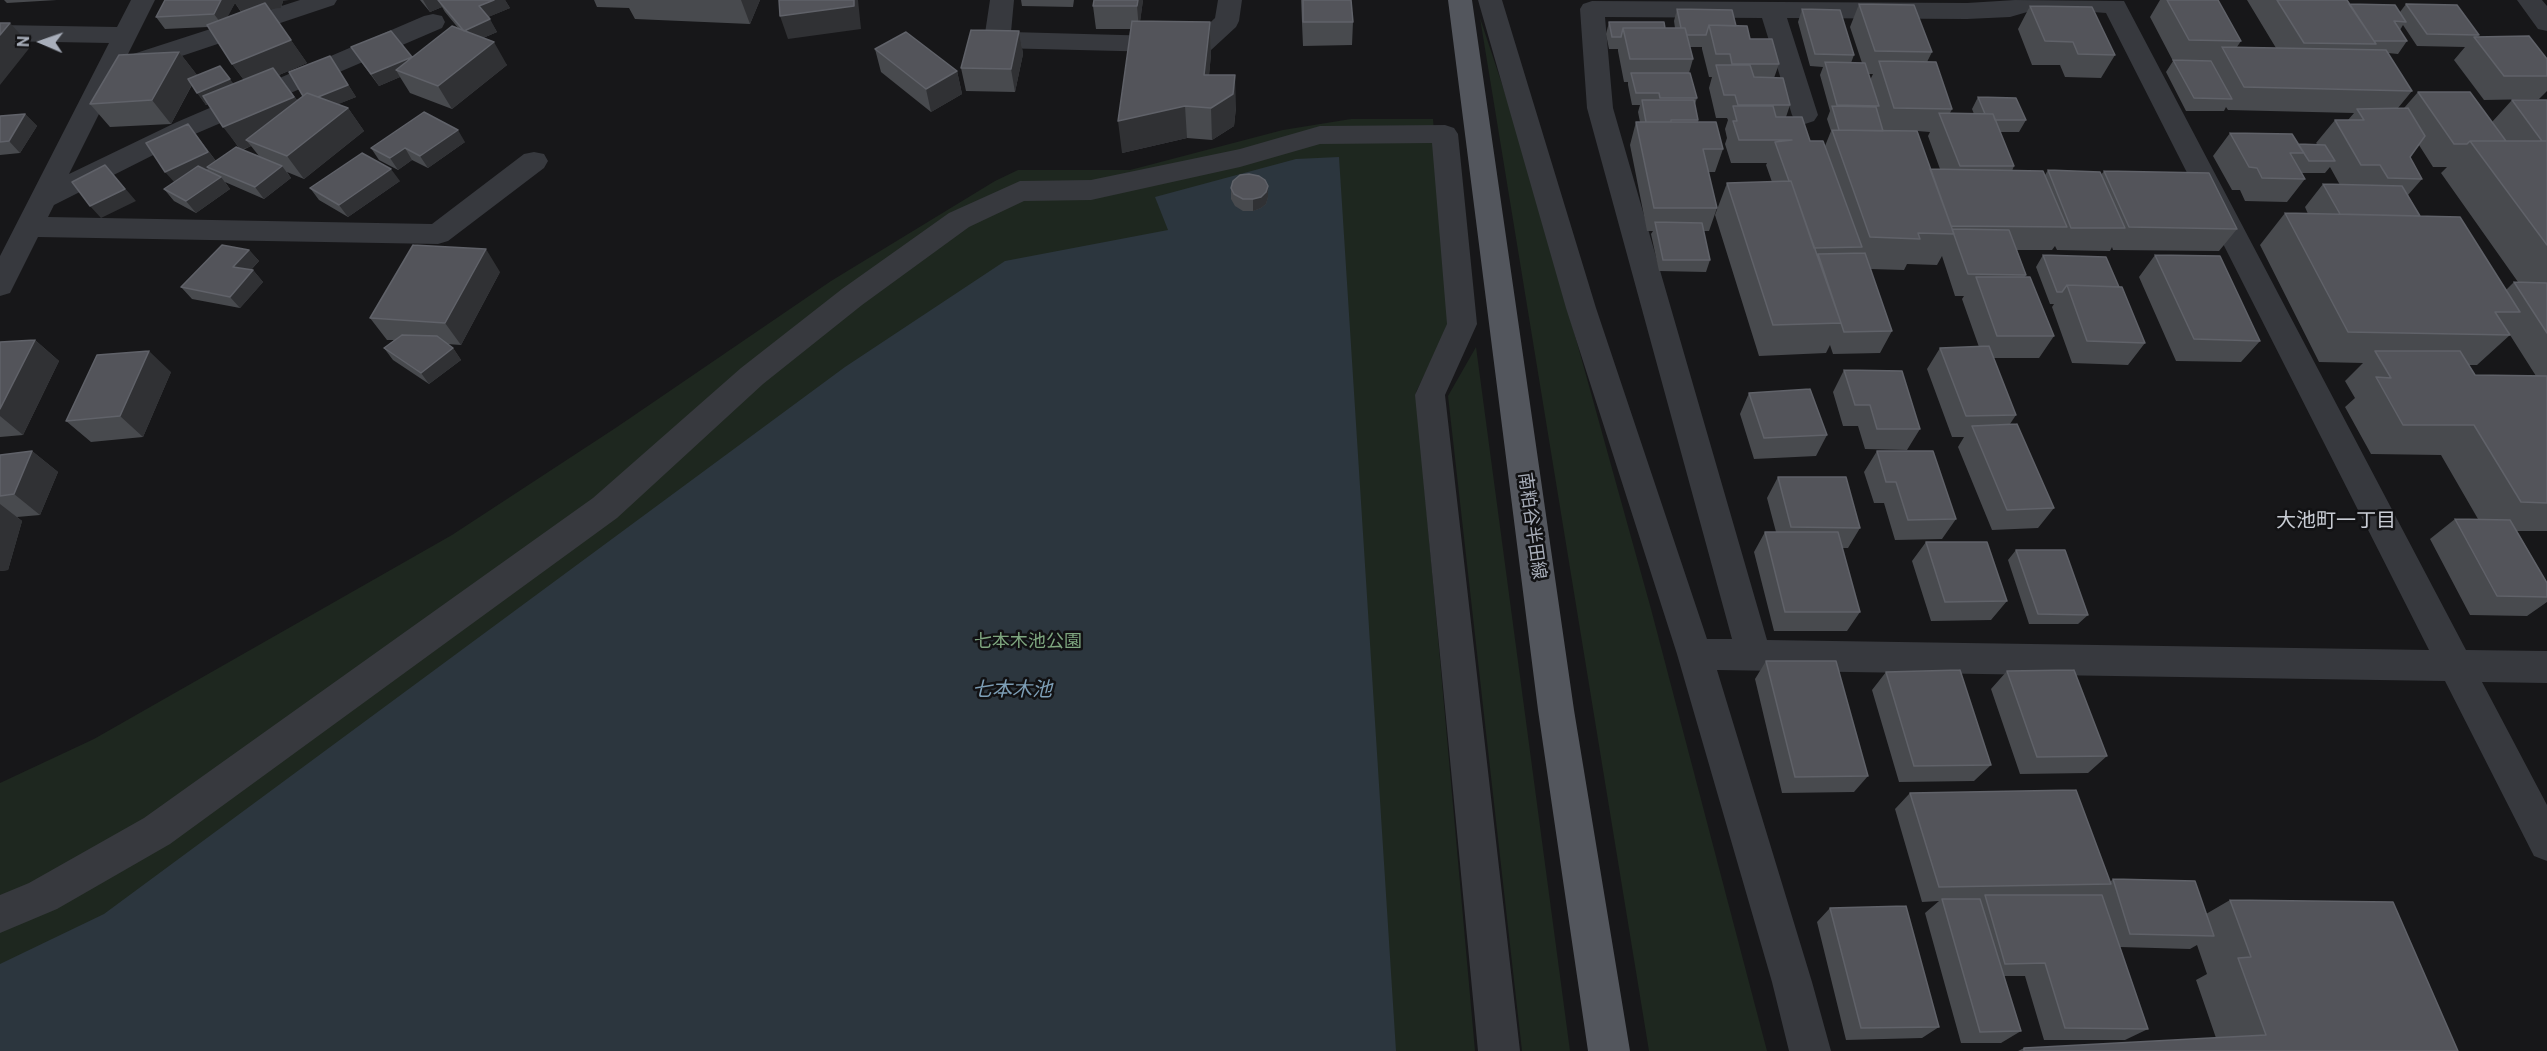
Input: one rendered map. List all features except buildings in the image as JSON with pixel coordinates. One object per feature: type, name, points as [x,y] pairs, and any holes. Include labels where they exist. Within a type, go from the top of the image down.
[{"type":"main road","name":"南粕谷半田線","points":[[1460,0],[1556,710],[1609,1051]]},
{"type":"street","points":[[0,285],[143,0]]},
{"type":"street","points":[[109,71],[326,0]]},
{"type":"street","points":[[1002,0],[997,40],[1200,45],[1227,21],[1230,0]]},
{"type":"street","points":[[1490,0],[1581,308],[1695,654],[1792,982],[1810,1051]]},
{"type":"street","points":[[2529,0],[2547,23]]},
{"type":"street","points":[[1754,654],[1600,108],[1592,9],[1966,11],[2010,9],[2034,1],[2115,6],[2547,843]]},
{"type":"street","points":[[1772,10],[1805,116]]},
{"type":"street","points":[[45,198],[186,128],[433,22]]},
{"type":"street","points":[[0,33],[127,35]]},
{"type":"street","points":[[0,914],[43,896],[157,831],[605,508],[752,375],[852,297],[959,220],[1020,191],[1090,190],[1240,158],[1320,135],[1445,134],[1462,324],[1430,395],[1499,1051]]},
{"type":"street","points":[[30,227],[438,234],[534,161]]},
{"type":"street","points":[[1695,654],[2547,668]]},
{"type":"green space","points":[[1480,18],[1521,141],[1651,609],[1767,1051],[1649,1051]]},
{"type":"green space","name":"七本木池","points":[[1351,119],[1433,119],[1450,323],[1416,392],[1475,1051],[0,1051],[0,783],[94,739],[452,535],[617,427],[831,281],[995,181],[1018,170],[1130,170],[1283,130]]},
{"type":"green space","points":[[1476,347],[1570,1051],[1522,1051],[1448,396]]},
{"type":"water","name":"七本木池","points":[[1339,157],[1396,1051],[0,1051],[0,964],[104,914],[845,367],[1005,261],[1168,230],[1155,197],[1296,159]]},
{"type":"district","name":"大池町一丁目","points":[[2336,522]]},
{"type":"park label","name":"七本木池公園","points":[[1028,642]]}]
